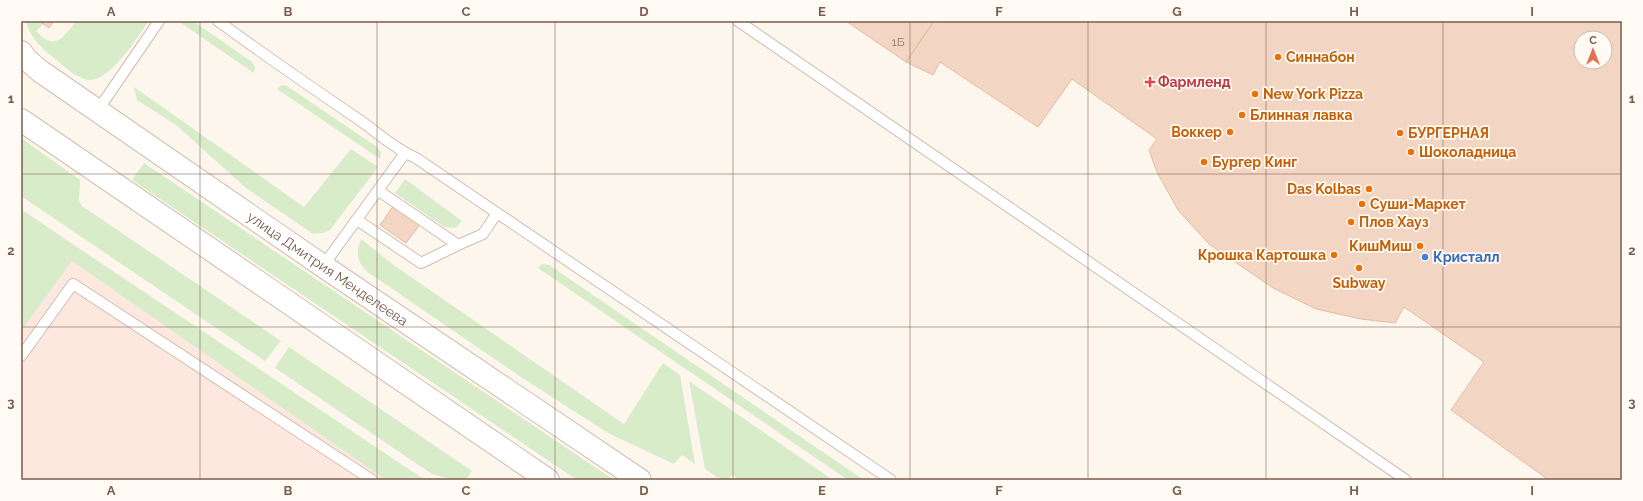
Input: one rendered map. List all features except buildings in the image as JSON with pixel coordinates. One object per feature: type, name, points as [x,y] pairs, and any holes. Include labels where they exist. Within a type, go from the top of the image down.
[{"type":"street","name":"улица Дмитрия Менделеева","points":[[21,52],[26,59],[40,71],[178,167],[640,480]]},
{"type":"street","points":[[21,120],[548,480]]},
{"type":"lane","points":[[98,110],[159,21]]},
{"type":"lane","points":[[218,21],[277,64],[378,133],[405,154],[416,158],[891,480]]},
{"type":"lane","points":[[738,21],[1406,480]]},
{"type":"lane","points":[[323,266],[405,154]]},
{"type":"lane","points":[[379,190],[458,245]]},
{"type":"lane","points":[[357,220],[421,263],[483,234],[497,213]]},
{"type":"lane","points":[[21,356],[73,284],[372,480]]},
{"type":"shaded area","points":[[64,242],[418,480],[21,480],[21,303]]},
{"type":"green space","points":[[26,21],[39,21],[43,24],[36,31],[48,40],[53,41],[58,40],[67,33],[76,21],[149,21],[131,47],[114,66],[106,73],[89,80],[72,73],[43,48],[34,39]]},
{"type":"green space","points":[[178,21],[193,21],[252,62],[255,67],[254,73]]},
{"type":"green space","points":[[282,85],[287,86],[377,147],[381,153],[380,159],[277,89]]},
{"type":"green space","points":[[134,87],[304,207],[351,149],[378,167],[330,230],[323,233],[313,234],[246,188],[176,125],[137,100]]},
{"type":"green space","points":[[21,138],[80,180],[79,200],[82,206],[281,341],[265,361],[21,196]]},
{"type":"green space","points":[[144,163],[614,480],[577,480],[132,180]]},
{"type":"green space","points":[[405,179],[462,221],[456,228],[444,227],[395,193]]},
{"type":"green space","points":[[21,209],[425,480],[386,480],[72,261],[21,331]]},
{"type":"green space","points":[[361,239],[395,266],[624,424],[663,363],[680,375],[695,464],[682,455],[674,464],[608,433],[521,377],[369,273],[362,266],[358,258],[358,249]]},
{"type":"green space","points":[[542,264],[549,265],[864,480],[848,480],[538,268]]},
{"type":"green space","points":[[289,347],[472,471],[466,480],[453,480],[432,474],[275,368]]},
{"type":"green space","points":[[689,381],[833,480],[739,480],[732,475],[728,480],[721,480],[705,469]]},
{"type":"place","name":"Синнабон","points":[[1278,57]]},
{"type":"place","name":"Фармленд","points":[[1150,82]]},
{"type":"place","name":"New York Pizza","points":[[1255,94]]},
{"type":"place","name":"Блинная лавка","points":[[1242,115]]},
{"type":"place","name":"Воккер","points":[[1230,132]]},
{"type":"place","name":"БУРГЕРНАЯ","points":[[1400,133]]},
{"type":"place","name":"Шоколадница","points":[[1411,152]]},
{"type":"place","name":"Бургер Кинг","points":[[1204,162]]},
{"type":"place","name":"Das Kolbas","points":[[1369,189]]},
{"type":"place","name":"Суши-Маркет","points":[[1362,204]]},
{"type":"place","name":"Плов Хауз","points":[[1351,222]]},
{"type":"place","name":"КишМиш","points":[[1420,246]]},
{"type":"place","name":"Крошка Картошка","points":[[1334,255]]},
{"type":"place","name":"Кристалл","points":[[1425,257]]},
{"type":"place","name":"Subway","points":[[1359,268]]}]
